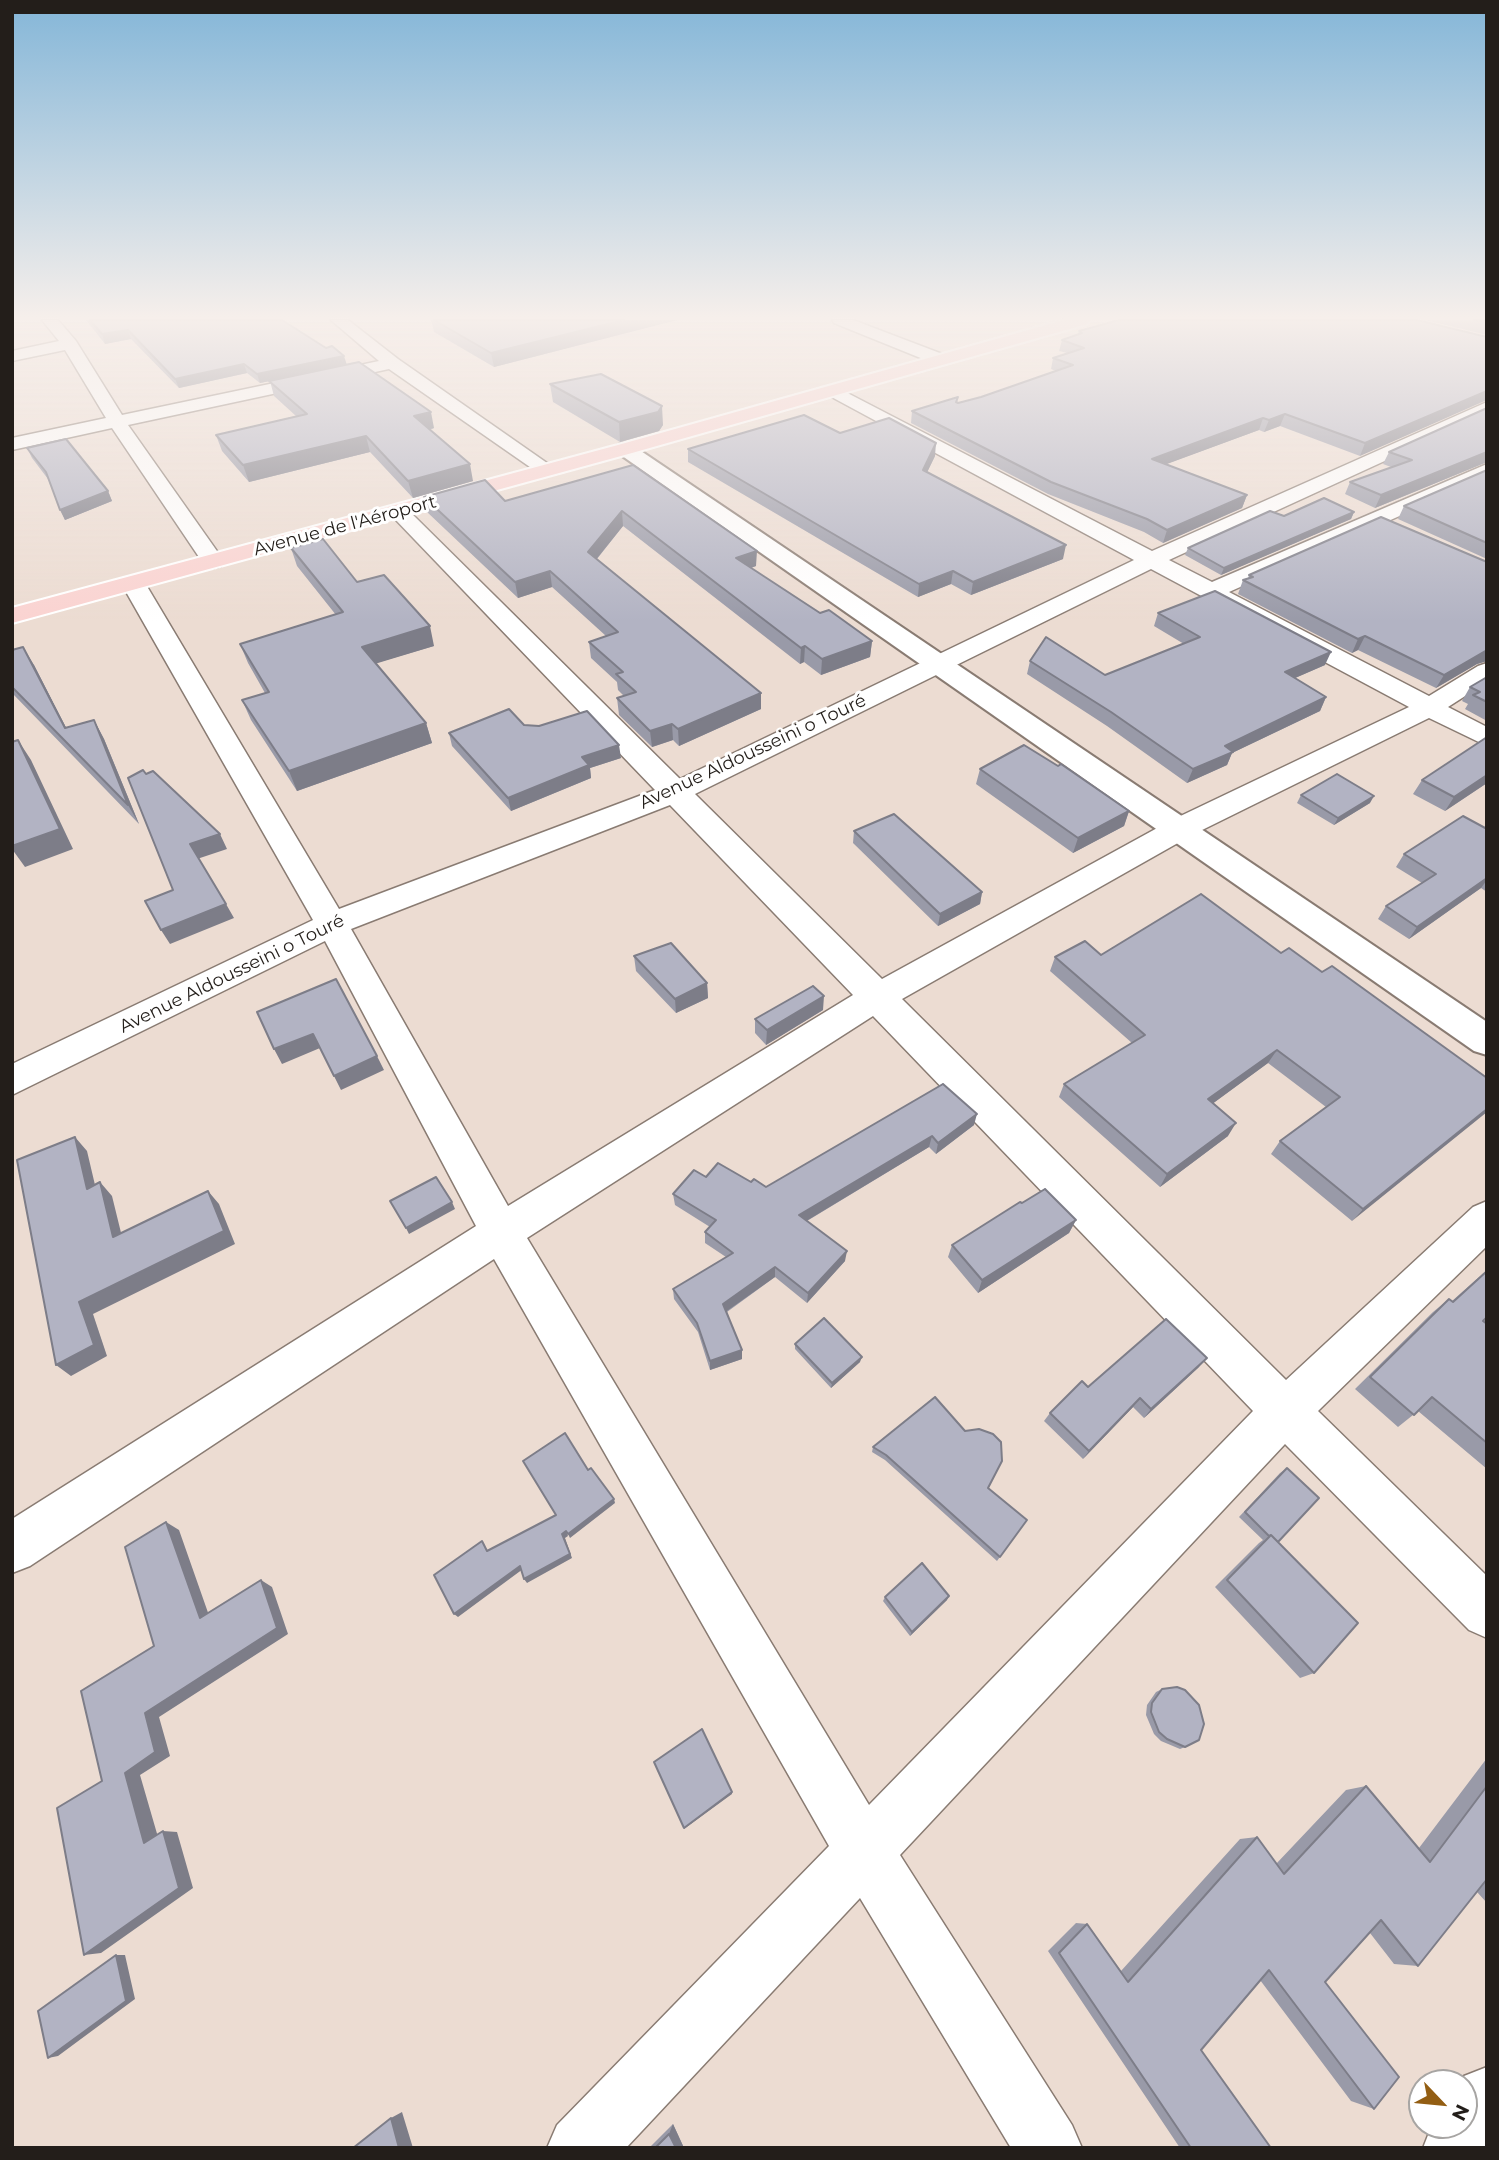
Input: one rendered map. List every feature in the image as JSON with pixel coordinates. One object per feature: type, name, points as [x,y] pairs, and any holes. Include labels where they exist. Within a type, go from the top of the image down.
[{"type":"main road","name":"Avenue de l'Aéroport","points":[[12,616],[724,421]]},
{"type":"street","points":[[12,444],[123,421]]},
{"type":"street","points":[[476,421],[547,470]]},
{"type":"street","points":[[890,421],[1487,738]]},
{"type":"street","name":"Avenue Aldousseini o Touré","points":[[12,1081],[332,924],[677,792],[1151,560],[1317,493],[1456,421]]},
{"type":"street","points":[[117,422],[213,561]]},
{"type":"street","points":[[1447,425],[1474,434]]},
{"type":"street","points":[[625,449],[1181,828],[1487,1041]]},
{"type":"street","points":[[1209,592],[1487,470]]},
{"type":"street","points":[[1350,509],[1398,531]]},
{"type":"street","points":[[399,512],[1284,1411],[1487,1612]]},
{"type":"street","points":[[133,583],[332,924],[501,1232],[863,1849],[1049,2148]]},
{"type":"street","points":[[12,1548],[501,1232],[877,997],[1181,828],[1430,707],[1487,671]]},
{"type":"street","points":[[580,2148],[1284,1411],[1487,1219]]},
{"type":"street","points":[[1456,2148],[1487,2099]]},
{"type":"building","points":[[278,421],[420,421],[470,464],[408,481],[366,436],[243,465],[216,435]]},
{"type":"building","points":[[784,421],[816,421],[840,433],[880,421],[894,421],[936,443],[923,470],[1066,545],[973,582],[953,571],[919,584],[688,449]]},
{"type":"building","points":[[931,421],[1255,421],[1152,459],[1247,495],[1167,530],[1147,519],[1051,482]]},
{"type":"building","points":[[1304,421],[1417,421],[1365,443]]},
{"type":"building","points":[[1458,421],[1487,421],[1487,452],[1381,495],[1350,482],[1412,460],[1389,452]]},
{"type":"building","points":[[66,439],[108,491],[60,510],[46,472],[27,448]]},
{"type":"building","points":[[633,465],[757,551],[736,558],[820,613],[829,610],[872,641],[822,659],[805,646],[801,648],[622,511],[588,552],[761,693],[678,729],[672,724],[650,731],[617,698],[636,692],[616,674],[623,672],[589,642],[618,632],[550,571],[515,582],[424,497],[485,480],[505,501]]},
{"type":"building","points":[[1487,470],[1487,543],[1404,506]]},
{"type":"building","points":[[1324,498],[1354,512],[1224,568],[1188,548],[1270,511],[1284,516]]},
{"type":"building","points":[[1381,517],[1487,562],[1487,650],[1444,675],[1365,636],[1358,639],[1243,580]]},
{"type":"building","points":[[323,539],[357,582],[384,575],[430,626],[362,647],[426,723],[289,771],[242,700],[269,692],[240,644],[343,612],[291,548]]},
{"type":"building","points":[[1215,591],[1331,652],[1285,672],[1326,697],[1225,746],[1233,752],[1193,769],[1111,712],[1030,661],[1046,637],[1105,675],[1200,637],[1158,613]]},
{"type":"building","points":[[23,647],[65,728],[94,720],[128,805],[12,687],[12,650]]},
{"type":"building","points":[[1487,677],[1487,702],[1473,695],[1480,692],[1470,687]]},
{"type":"building","points":[[509,709],[524,725],[539,726],[587,711],[619,745],[582,757],[589,765],[508,798],[449,733]]},
{"type":"building","points":[[1487,737],[1487,775],[1454,797],[1422,780]]},
{"type":"building","points":[[18,740],[60,829],[12,846],[12,742]]},
{"type":"building","points":[[1024,745],[1058,766],[1061,764],[1129,811],[1078,838],[980,769]]},
{"type":"building","points":[[143,770],[146,774],[153,771],[220,834],[190,844],[226,904],[161,930],[145,901],[173,890],[128,778]]},
{"type":"building","points":[[1337,774],[1374,796],[1338,818],[1301,795]]},
{"type":"building","points":[[894,814],[982,892],[940,914],[854,831]]},
{"type":"building","points":[[1463,816],[1487,829],[1487,878],[1417,927],[1386,906],[1436,874],[1404,854]]},
{"type":"building","points":[[1201,894],[1281,953],[1289,948],[1322,972],[1332,966],[1487,1078],[1487,1109],[1363,1209],[1280,1141],[1340,1097],[1277,1050],[1208,1099],[1236,1123],[1167,1174],[1064,1084],[1145,1035],[1055,957],[1085,941],[1101,955]]},
{"type":"building","points":[[671,943],[707,983],[675,999],[634,956]]},
{"type":"building","points":[[336,979],[377,1056],[334,1076],[313,1034],[274,1049],[257,1012]]},
{"type":"building","points":[[813,986],[824,996],[767,1030],[755,1019]]},
{"type":"building","points":[[943,1084],[977,1114],[938,1143],[932,1136],[799,1215],[847,1251],[808,1293],[775,1267],[723,1304],[742,1350],[710,1361],[697,1323],[673,1289],[733,1253],[705,1232],[716,1220],[673,1194],[694,1170],[706,1177],[718,1163],[751,1182],[754,1179],[766,1187]]},
{"type":"building","points":[[75,1137],[87,1189],[100,1182],[113,1237],[208,1191],[224,1231],[79,1302],[94,1345],[56,1365],[17,1160]]},
{"type":"building","points":[[436,1177],[452,1202],[406,1228],[390,1201]]},
{"type":"building","points":[[1045,1189],[1076,1220],[982,1280],[952,1245]]},
{"type":"building","points":[[1487,1271],[1487,1317],[1483,1321],[1487,1324],[1487,1443],[1432,1397],[1414,1415],[1370,1377],[1449,1299],[1453,1302]]},
{"type":"building","points":[[824,1318],[862,1357],[832,1383],[795,1344]]},
{"type":"building","points":[[1166,1319],[1207,1358],[1151,1409],[1140,1398],[1089,1451],[1050,1413],[1082,1381],[1088,1387]]},
{"type":"building","points":[[935,1397],[965,1431],[979,1429],[993,1434],[1001,1442],[1002,1461],[988,1488],[1027,1520],[1000,1557],[886,1455],[873,1447]]},
{"type":"building","points":[[565,1433],[588,1470],[591,1468],[614,1499],[568,1534],[566,1531],[562,1534],[570,1554],[524,1579],[520,1566],[454,1614],[434,1575],[482,1541],[487,1551],[556,1515],[523,1461]]},
{"type":"building","points":[[1287,1468],[1319,1498],[1278,1542],[1245,1512]]},
{"type":"building","points":[[166,1522],[200,1618],[261,1580],[277,1628],[145,1713],[155,1752],[125,1773],[144,1843],[163,1831],[179,1888],[84,1955],[57,1808],[102,1781],[81,1691],[154,1646],[125,1547]]},
{"type":"building","points":[[1271,1535],[1358,1623],[1314,1673],[1227,1580]]},
{"type":"building","points":[[922,1563],[949,1596],[912,1632],[885,1597]]},
{"type":"building","points":[[1177,1687],[1185,1690],[1199,1705],[1204,1724],[1199,1740],[1185,1747],[1159,1732],[1151,1712],[1152,1703],[1162,1689]]},
{"type":"building","points":[[702,1729],[732,1792],[684,1828],[654,1762]]},
{"type":"building","points":[[1366,1786],[1430,1862],[1487,1786],[1487,1879],[1418,1966],[1381,1920],[1325,1982],[1399,2077],[1374,2109],[1269,1970],[1201,2050],[1271,2148],[1191,2148],[1059,1953],[1087,1924],[1128,1982],[1257,1837],[1284,1874]]},
{"type":"building","points":[[116,1955],[126,2001],[48,2058],[38,2011]]},
{"type":"building","points":[[391,2118],[399,2148],[353,2148]]},
{"type":"building","points":[[669,2134],[676,2148],[655,2148]]}]
